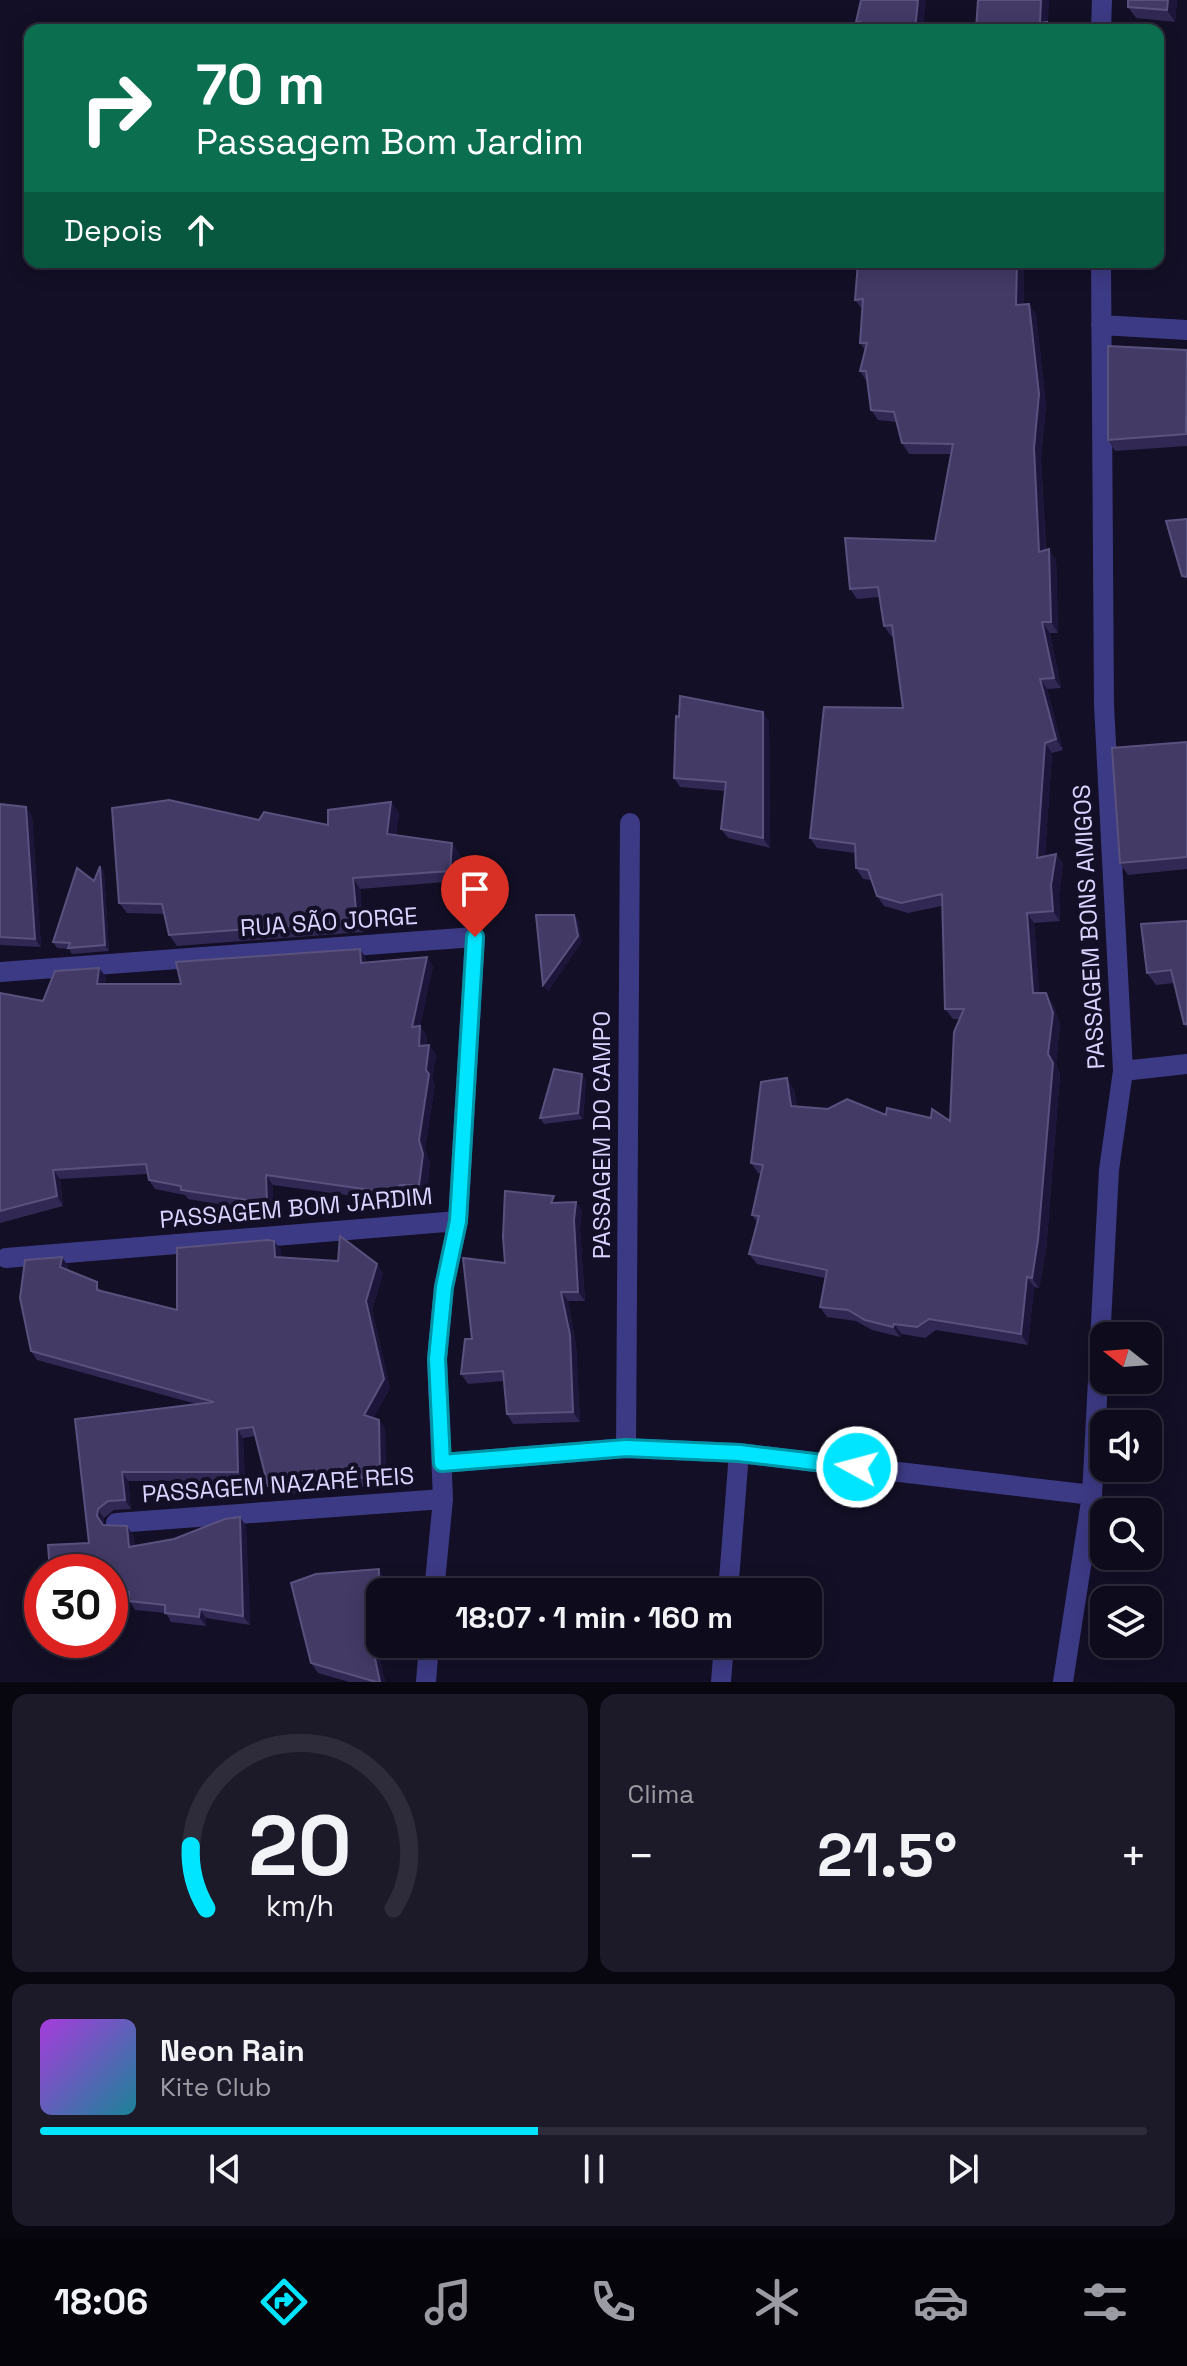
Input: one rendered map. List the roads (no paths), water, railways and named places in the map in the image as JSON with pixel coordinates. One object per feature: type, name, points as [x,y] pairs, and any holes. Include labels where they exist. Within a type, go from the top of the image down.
[{"type":"street","points":[[1101,24],[1102,0]]},
{"type":"street","name":"PASSAGEM BONS AMIGOS","points":[[1063,1682],[1092,1495],[1109,1170],[1123,1071],[1104,705],[1101,268]]},
{"type":"street","points":[[1101,325],[1187,330]]},
{"type":"street","name":"PASSAGEM DO CAMPO","points":[[626,1448],[630,823]]},
{"type":"street","name":"RUA SÃO JORGE","points":[[0,972],[475,937],[458,1221]]},
{"type":"street","points":[[1123,1071],[1187,1064]]},
{"type":"street","name":"PASSAGEM BOM JARDIM","points":[[6,1258],[458,1221],[444,1287],[437,1359],[443,1499],[435,1578]]},
{"type":"street","points":[[442,1463],[626,1448],[739,1453],[1092,1495]]},
{"type":"street","points":[[729,1578],[739,1453]]},
{"type":"street","name":"PASSAGEM NAZARÉ REIS","points":[[116,1523],[443,1499]]},
{"type":"street","points":[[426,1682],[428,1658]]},
{"type":"street","points":[[721,1682],[723,1658]]}]
